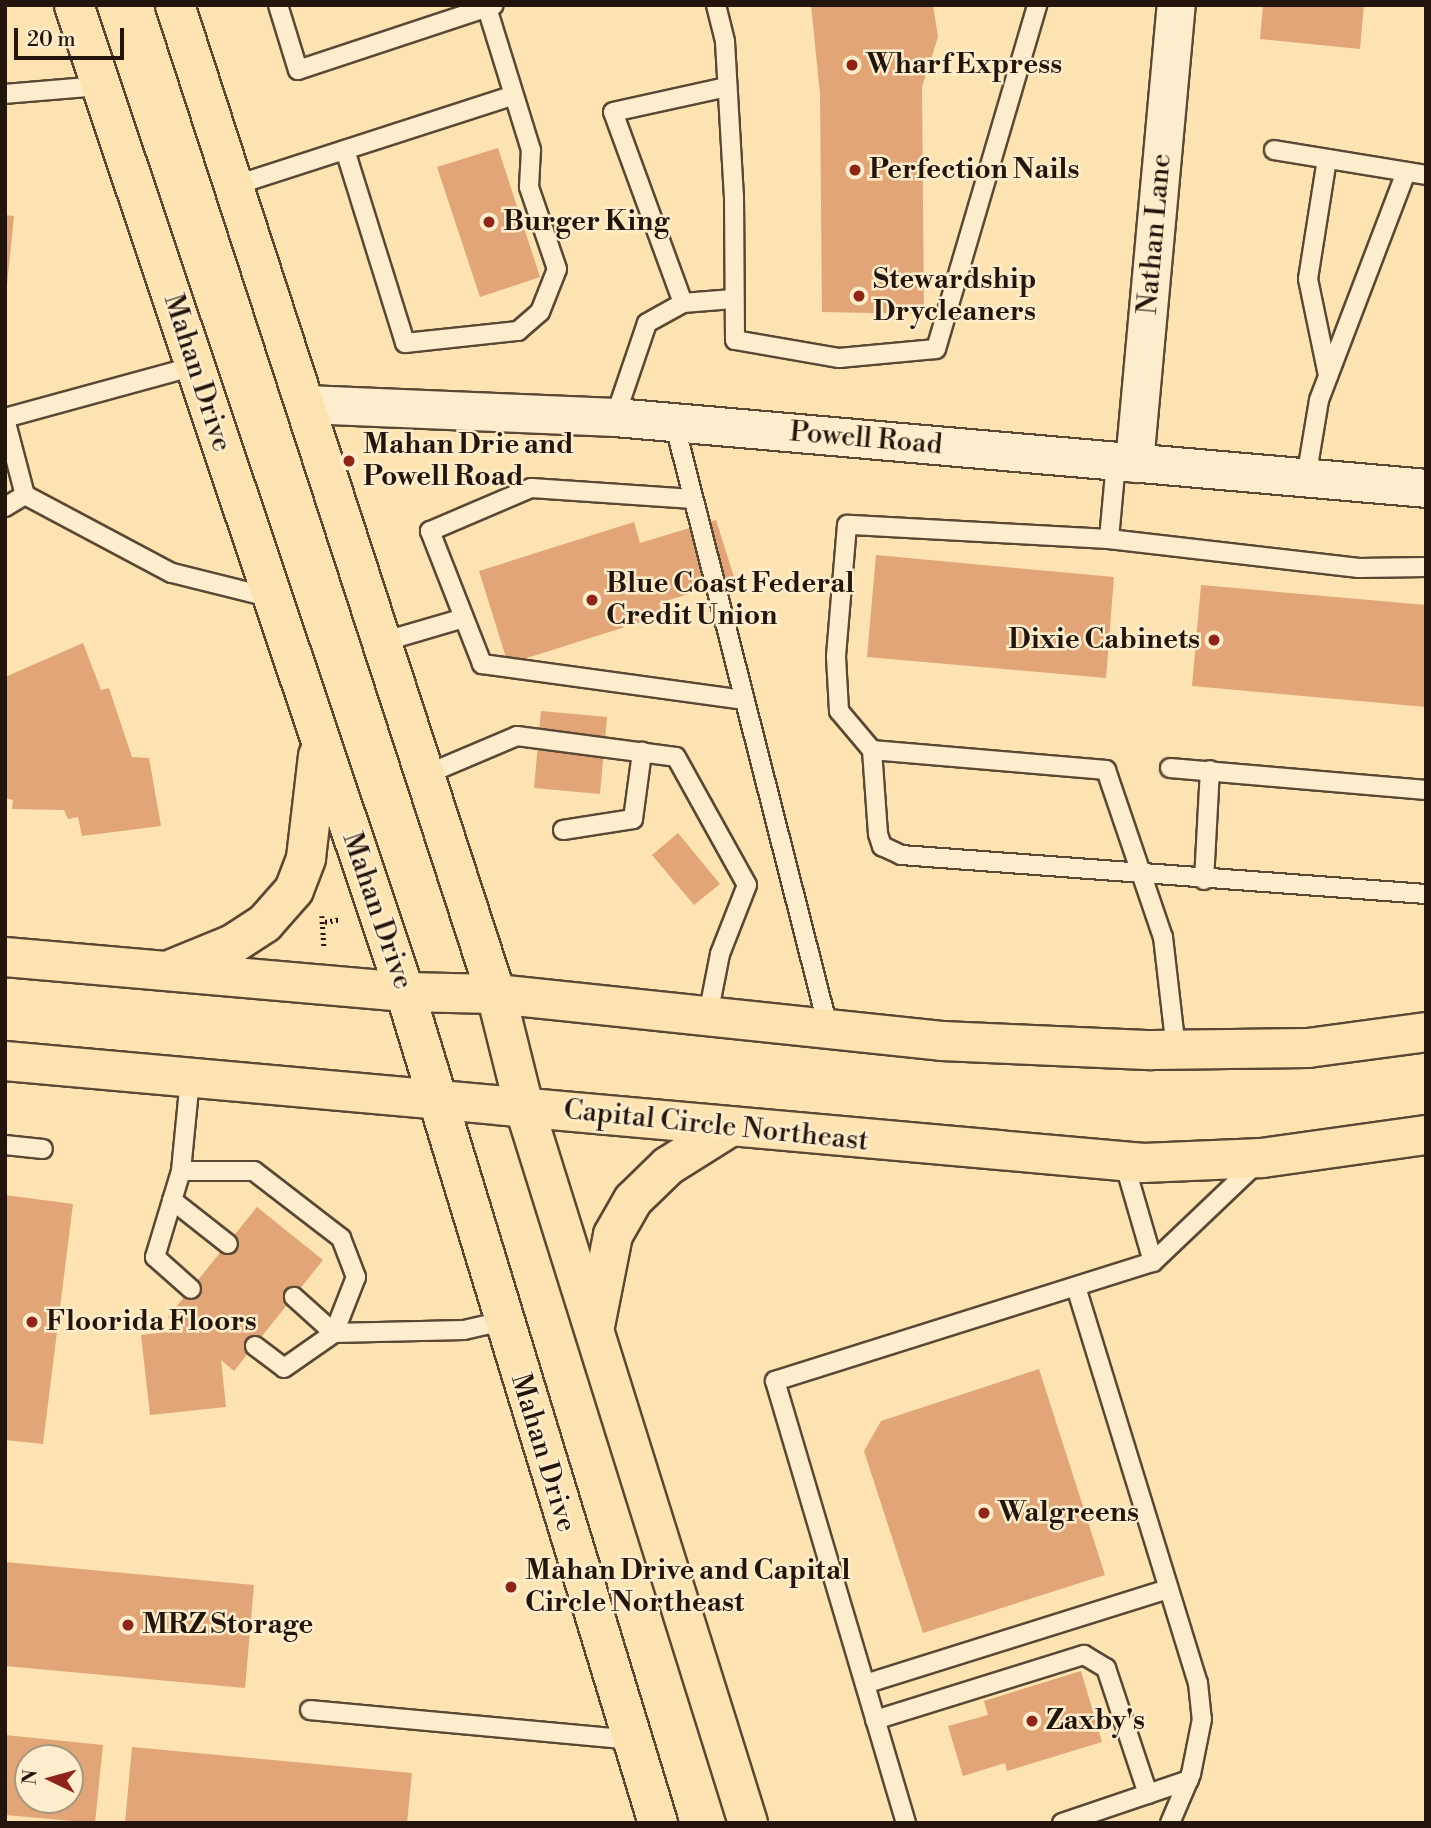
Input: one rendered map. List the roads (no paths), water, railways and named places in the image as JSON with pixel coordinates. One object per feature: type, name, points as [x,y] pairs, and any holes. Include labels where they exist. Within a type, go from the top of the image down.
[{"type":"main road","name":"Mahan Drive","points":[[74,5],[405,992],[434,1100],[658,1823]]},
{"type":"main road","points":[[175,5],[496,994],[524,1106],[748,1823]]},
{"type":"main road","points":[[166,971],[233,944],[265,923],[294,890],[306,858],[320,743]]},
{"type":"main road","points":[[5,957],[405,992],[496,994],[942,1041],[1176,1050],[1308,1048],[1426,1032]]},
{"type":"main road","name":"Capital Circle Northeast","points":[[5,1061],[1124,1161],[1262,1158],[1426,1135]]},
{"type":"main road","points":[[594,1328],[613,1235],[633,1200],[668,1166],[730,1127]]},
{"type":"street","name":"Nathan Lane","points":[[1125,462],[1176,5]]},
{"type":"street","name":"Powell Road","points":[[306,404],[615,417],[1426,488]]},
{"type":"lane","points":[[278,5],[298,70],[491,6],[512,96],[531,150],[529,187],[557,269],[540,312],[518,331],[405,342],[345,150]]},
{"type":"lane","points":[[716,5],[727,87],[735,340],[780,352],[839,358],[936,349],[1037,5]]},
{"type":"lane","points":[[5,94],[100,86]]},
{"type":"lane","points":[[682,303],[612,112],[727,87]]},
{"type":"lane","points":[[233,186],[512,96]]},
{"type":"lane","points":[[1274,150],[1426,175]]},
{"type":"lane","points":[[1327,159],[1308,279],[1328,376]]},
{"type":"lane","points":[[1306,478],[1328,376],[1406,172]]},
{"type":"lane","points":[[615,417],[647,323],[682,303],[733,299]]},
{"type":"lane","points":[[195,366],[5,419],[25,495],[172,573],[272,598]]},
{"type":"lane","points":[[674,422],[828,1027]]},
{"type":"lane","points":[[1109,539],[1125,462]]},
{"type":"lane","points":[[693,499],[531,488],[429,531],[482,664],[744,700]]},
{"type":"lane","points":[[5,507],[25,495]]},
{"type":"lane","points":[[1426,567],[1359,568],[1109,539],[846,525],[836,657],[839,711],[872,750],[878,834],[882,846],[901,855],[1204,880],[1426,894]]},
{"type":"lane","points":[[382,642],[464,618]]},
{"type":"lane","points":[[425,775],[517,736],[676,757],[747,885],[720,954],[708,1015]]},
{"type":"lane","points":[[872,750],[1105,770],[1163,937],[1176,1050]]},
{"type":"lane","points":[[563,830],[633,819],[642,752]]},
{"type":"lane","points":[[1170,768],[1426,790]]},
{"type":"lane","points":[[1204,880],[1210,771]]},
{"type":"lane","points":[[190,1079],[181,1171],[155,1257],[191,1289]]},
{"type":"lane","points":[[5,1145],[43,1149]]},
{"type":"lane","points":[[906,1823],[775,1381],[1153,1262],[1262,1158]]},
{"type":"lane","points":[[1124,1161],[1153,1262]]},
{"type":"lane","points":[[181,1171],[254,1171],[341,1238],[356,1277],[334,1333],[284,1368],[255,1346]]},
{"type":"lane","points":[[172,1200],[228,1244]]},
{"type":"lane","points":[[1076,1287],[1198,1683],[1202,1719],[1189,1780],[1170,1823]]},
{"type":"lane","points":[[294,1297],[334,1333],[464,1330],[502,1321]]},
{"type":"lane","points":[[865,1684],[995,1643],[1005,1628],[1090,1601],[1104,1609],[1169,1589]]},
{"type":"lane","points":[[876,1720],[1084,1655],[1106,1668],[1148,1794]]},
{"type":"lane","points":[[310,1710],[633,1740]]},
{"type":"lane","points":[[1062,1823],[1189,1780]]},
{"type":"place","name":"Wharf Express","points":[[852,65]]},
{"type":"place","name":"Perfection Nails","points":[[855,170]]},
{"type":"place","name":"Burger King","points":[[489,222]]},
{"type":"place","name":"Stewardship Drycleaners","points":[[859,296]]},
{"type":"place","name":"Mahan Drie and Powell Road","points":[[349,461]]},
{"type":"place","name":"Blue Coast Federal Credit Union","points":[[592,600]]},
{"type":"place","name":"Dixie Cabinets","points":[[1214,640]]},
{"type":"place","name":"Floorida Floors","points":[[32,1322]]},
{"type":"place","name":"Walgreens","points":[[984,1513]]},
{"type":"place","name":"Mahan Drive and Capital Circle Northeast","points":[[511,1587]]},
{"type":"place","name":"MRZ Storage","points":[[128,1625]]},
{"type":"place","name":"Zaxby's","points":[[1032,1721]]}]
